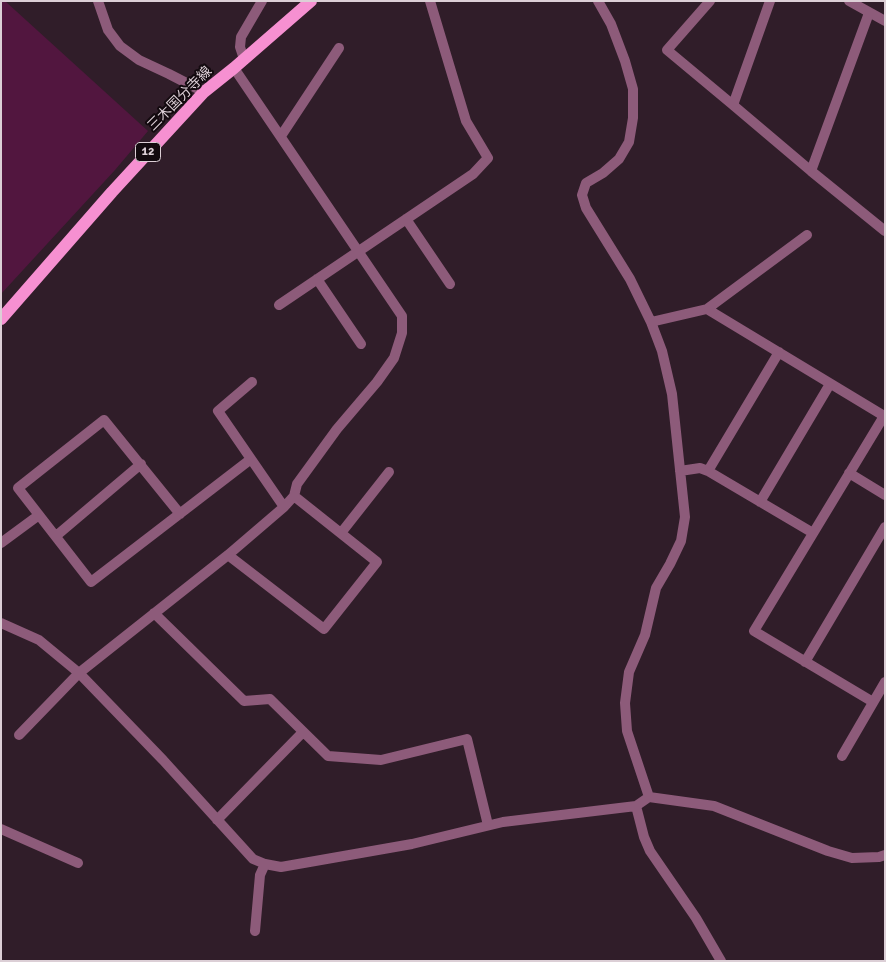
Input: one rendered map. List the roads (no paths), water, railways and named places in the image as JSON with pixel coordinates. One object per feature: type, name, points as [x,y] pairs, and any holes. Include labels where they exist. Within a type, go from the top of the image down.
[{"type":"main road","name":"三木国分寺線","points":[[1,319],[112,192],[204,92],[311,1]]},
{"type":"street","points":[[98,1],[108,30],[120,46],[139,60],[204,92]]},
{"type":"street","points":[[244,59],[240,47],[241,37],[262,1]]},
{"type":"street","points":[[279,305],[473,174],[488,158],[466,121],[430,1]]},
{"type":"street","points":[[598,1],[611,24],[625,60],[632,89],[633,118],[629,142],[619,159],[603,173],[586,183],[582,194],[586,208],[630,279],[651,322],[662,351],[672,394],[686,517],[681,541],[656,588],[645,635],[629,672],[625,703],[628,731],[649,797]]},
{"type":"street","points":[[710,1],[667,50],[885,231]]},
{"type":"street","points":[[733,106],[770,1]]},
{"type":"street","points":[[848,1],[860,4],[869,13],[885,21]]},
{"type":"street","points":[[811,171],[869,13]]},
{"type":"street","points":[[281,136],[338,48]]},
{"type":"street","points":[[19,735],[79,673],[284,507],[294,496],[297,484],[308,468],[394,358],[402,334],[402,316],[234,68]]},
{"type":"street","points":[[406,219],[450,284]]},
{"type":"street","points":[[651,322],[707,309],[807,235]]},
{"type":"street","points":[[317,279],[360,344]]},
{"type":"street","points":[[707,309],[884,416],[754,631],[873,702]]},
{"type":"street","points":[[708,471],[779,352]]},
{"type":"street","points":[[252,382],[218,412],[284,507]]},
{"type":"street","points":[[760,502],[830,384]]},
{"type":"street","points":[[180,514],[104,420],[18,488],[92,582],[180,514],[251,459]]},
{"type":"street","points":[[56,536],[141,464]]},
{"type":"street","points":[[680,471],[700,468],[708,471],[813,533]]},
{"type":"street","points":[[341,533],[389,472]]},
{"type":"street","points":[[849,473],[885,496]]},
{"type":"street","points":[[228,554],[324,629],[377,562],[294,496]]},
{"type":"street","points":[[1,543],[39,515]]},
{"type":"street","points":[[805,662],[885,527]]},
{"type":"street","points":[[154,613],[244,701],[270,699],[328,756],[381,760],[466,739],[488,825]]},
{"type":"street","points":[[1,622],[39,640],[79,673],[163,760],[253,859],[265,864],[281,867],[412,844],[502,822],[636,806],[649,797],[714,806],[828,851],[852,858],[880,857],[885,855]]},
{"type":"street","points":[[842,756],[885,682]]},
{"type":"street","points":[[217,820],[303,732]]},
{"type":"street","points":[[636,806],[644,837],[650,851],[696,918],[721,961]]},
{"type":"street","points":[[1,828],[78,862]]},
{"type":"street","points":[[255,931],[260,875],[265,864]]}]
